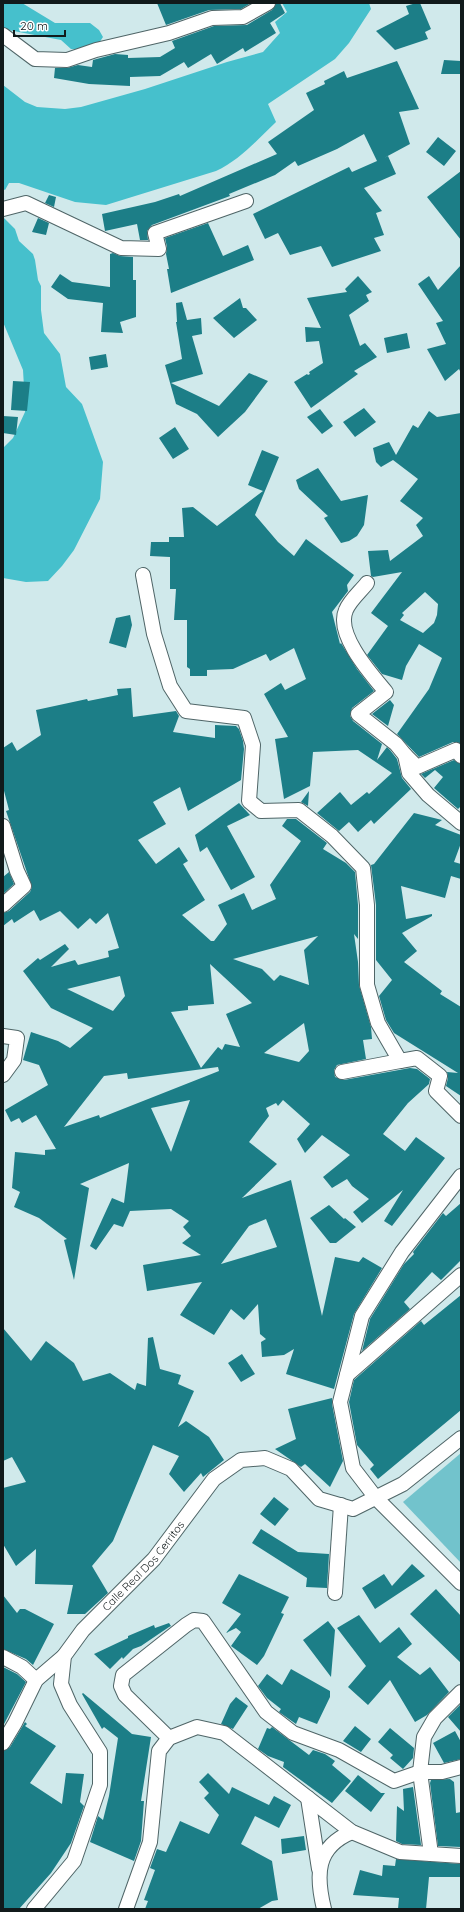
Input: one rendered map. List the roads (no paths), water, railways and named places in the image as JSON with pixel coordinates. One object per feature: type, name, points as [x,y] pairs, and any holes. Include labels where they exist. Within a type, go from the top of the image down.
[{"type":"street","points":[[3,35],[35,59],[67,60],[96,50],[169,33],[212,18],[242,16],[268,3]]},
{"type":"street","points":[[3,209],[26,203],[121,248],[158,249],[155,233],[246,201]]},
{"type":"street","points":[[144,576],[154,634],[170,686],[186,711],[244,718],[253,745],[249,801],[261,811],[299,810],[332,836],[364,868],[367,905],[367,985],[378,1024],[400,1061]]},
{"type":"street","points":[[367,583],[346,610],[343,627],[362,662],[386,692],[358,714],[396,744],[417,766],[456,750],[461,756]]},
{"type":"street","points":[[405,755],[409,773],[428,795],[461,823]]},
{"type":"street","points":[[3,826],[17,871],[24,886],[3,905]]},
{"type":"street","points":[[3,1036],[17,1038],[14,1060],[3,1075]]},
{"type":"street","points":[[342,1072],[417,1058],[440,1076],[436,1091],[461,1116]]},
{"type":"street","points":[[461,1176],[402,1252],[362,1316],[340,1402],[353,1468],[376,1498],[461,1583]]},
{"type":"street","points":[[347,1375],[461,1275]]},
{"type":"street","name":"Calle Real Dos Cerritos","points":[[36,1680],[64,1656],[83,1630],[154,1559],[214,1479],[241,1460],[266,1458],[291,1469],[319,1499],[353,1509],[403,1484],[461,1438]]},
{"type":"street","points":[[335,1593],[341,1505]]},
{"type":"street","points":[[169,1738],[125,1695],[121,1686],[123,1675],[194,1620],[203,1621],[266,1712],[293,1734],[339,1750],[394,1781],[420,1772],[442,1772],[461,1767]]},
{"type":"street","points":[[34,1909],[74,1862],[100,1785],[100,1752],[70,1706],[62,1684],[64,1656]]},
{"type":"street","points":[[3,1657],[22,1667],[36,1680],[3,1743]]},
{"type":"street","points":[[431,1854],[420,1772],[424,1737],[435,1718],[461,1692]]},
{"type":"street","points":[[126,1909],[150,1842],[159,1751],[169,1738],[197,1728],[224,1733],[352,1832],[400,1852],[461,1856]]},
{"type":"street","points":[[308,1798],[324,1909]]},
{"type":"street","points":[[319,1869],[325,1854],[339,1838],[352,1832]]}]
